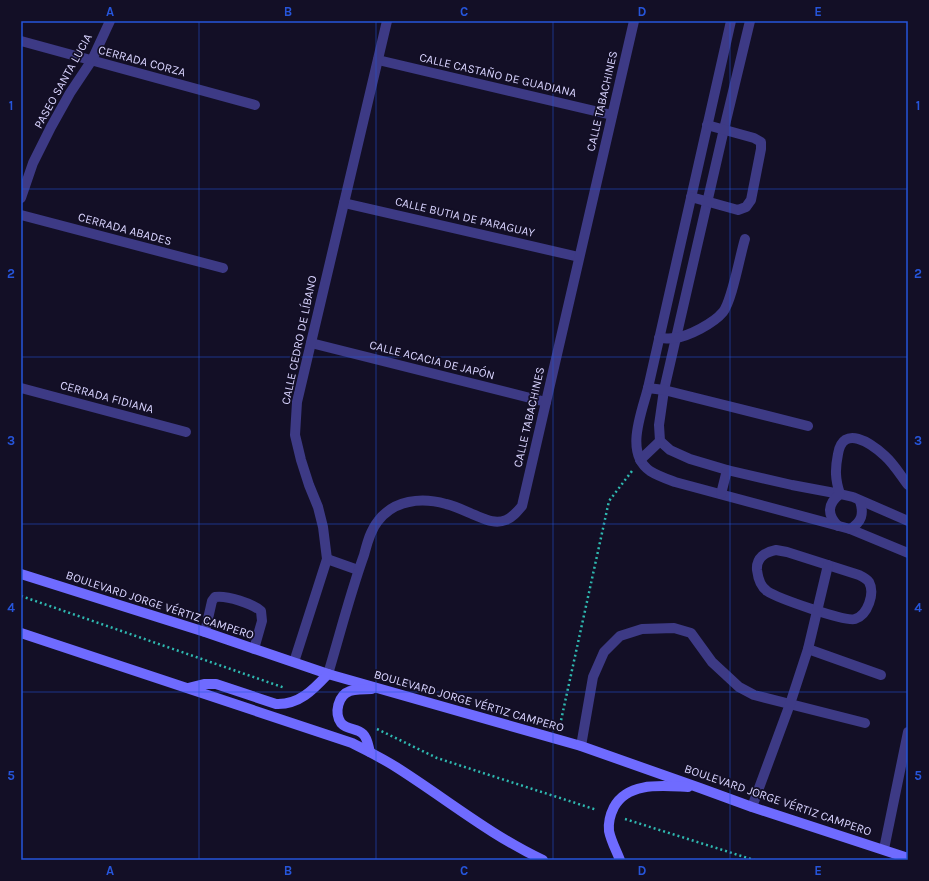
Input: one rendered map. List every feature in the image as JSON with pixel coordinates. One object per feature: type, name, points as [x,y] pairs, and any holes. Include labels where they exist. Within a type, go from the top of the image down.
[{"type":"main road","name":"BOULEVARD JORGE VÉRTIZ CAMPERO","points":[[22,574],[254,648],[328,674],[581,746],[752,807],[908,858]]},
{"type":"main road","points":[[23,632],[352,743],[395,766],[517,848],[544,860]]},
{"type":"main road","points":[[188,688],[204,684],[216,684],[276,704],[291,703],[306,696],[328,674]]},
{"type":"main road","points":[[370,752],[366,738],[363,734],[359,731],[346,727],[341,722],[338,709],[341,698],[351,690],[378,688]]},
{"type":"main road","points":[[620,860],[611,840],[609,830],[610,814],[617,802],[626,794],[640,788],[661,786],[700,788]]},
{"type":"street","name":"PASEO SANTA LUCIA","points":[[21,198],[33,163],[51,127],[70,93],[92,60],[110,21]]},
{"type":"street","name":"CALLE CEDRO DE LÍBANO","points":[[294,662],[327,559],[323,527],[318,507],[301,460],[295,435],[297,402],[387,21]]},
{"type":"street","name":"CALLE TABACHINES","points":[[328,674],[358,570],[370,536],[376,523],[385,513],[397,505],[412,500],[446,503],[492,522],[505,521],[514,516],[522,506],[634,21]]},
{"type":"street","points":[[731,21],[648,388],[636,434],[636,446],[640,460],[649,470],[658,476],[850,529],[908,553]]},
{"type":"street","points":[[750,21],[675,338],[664,390],[659,425],[660,441],[665,447],[678,454],[727,470],[840,494],[860,500],[908,521]]},
{"type":"street","name":"CERRADA CORZA","points":[[21,41],[255,105]]},
{"type":"street","name":"CALLE CASTAÑO DE GUADIANA","points":[[378,60],[612,115]]},
{"type":"street","points":[[691,197],[738,210],[746,207],[751,200],[761,142],[754,138],[724,128],[707,125]]},
{"type":"street","name":"CALLE BUTIA DE PARAGUAY","points":[[344,203],[579,257]]},
{"type":"street","name":"CERRADA ABADES","points":[[21,215],[223,268]]},
{"type":"street","points":[[659,338],[675,338],[703,328],[723,312],[729,300],[745,239]]},
{"type":"street","name":"CALLE ACACIA DE JAPÓN","points":[[311,343],[546,402]]},
{"type":"street","name":"CERRADA FIDIANA","points":[[21,388],[186,432]]},
{"type":"street","points":[[648,388],[664,390],[808,426]]},
{"type":"street","points":[[840,494],[836,480],[835,468],[838,449],[845,439],[852,437],[868,443],[886,456],[908,485]]},
{"type":"street","points":[[640,460],[660,441]]},
{"type":"street","points":[[721,494],[727,470]]},
{"type":"street","points":[[838,526],[830,515],[830,510],[832,500],[840,494]]},
{"type":"street","points":[[850,529],[859,522],[862,517],[860,500]]},
{"type":"street","points":[[776,550],[828,565],[865,578],[869,583],[870,597],[868,606],[863,613],[854,619],[817,610],[777,596],[767,591],[758,578],[757,568],[760,558],[765,553],[776,550]]},
{"type":"street","points":[[327,559],[358,570]]},
{"type":"street","points":[[752,807],[790,704],[808,649],[828,565]]},
{"type":"street","points":[[205,632],[212,601],[215,597],[222,596],[256,607],[261,611],[262,621],[254,648]]},
{"type":"street","points":[[581,746],[593,677],[604,652],[620,636],[642,629],[674,628],[691,633],[712,662],[739,687],[754,695],[865,723]]},
{"type":"street","points":[[808,649],[881,675]]},
{"type":"street","points":[[884,849],[908,732]]},
{"type":"path","points":[[557,739],[609,501],[640,460]]},
{"type":"path","points":[[21,596],[306,696]]},
{"type":"path","points":[[373,727],[437,758],[754,860]]}]
